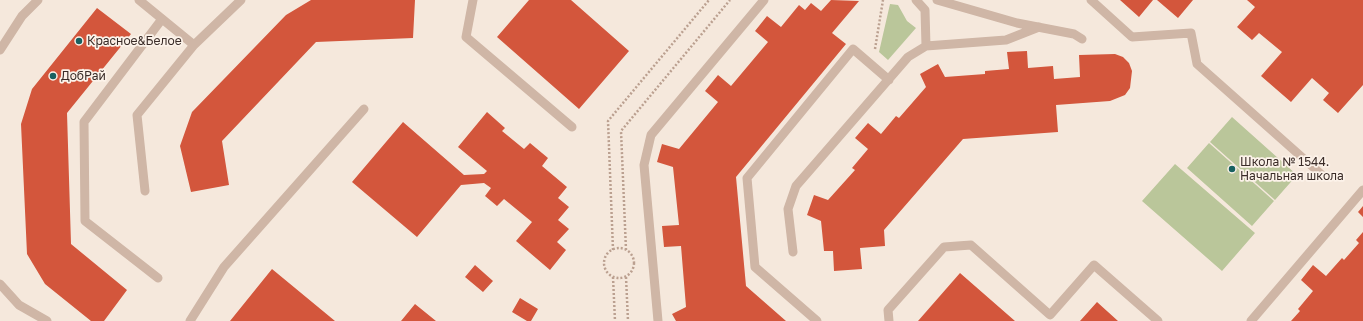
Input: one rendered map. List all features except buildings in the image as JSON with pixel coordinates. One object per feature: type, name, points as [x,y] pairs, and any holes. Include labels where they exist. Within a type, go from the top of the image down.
[{"type":"lane","points":[[0,50],[22,16],[38,0]]},
{"type":"lane","points":[[139,0],[194,45]]},
{"type":"lane","points":[[145,191],[137,114],[194,45],[241,0]]},
{"type":"lane","points":[[473,0],[466,36],[572,127]]},
{"type":"lane","points":[[658,321],[644,165],[651,135],[764,0]]},
{"type":"lane","points":[[916,0],[925,10],[926,46]]},
{"type":"lane","points":[[937,0],[1017,23],[1074,34],[1082,39]]},
{"type":"lane","points":[[1091,0],[1132,37],[1192,33],[1197,64],[1322,175]]},
{"type":"lane","points":[[158,278],[85,222],[84,122],[162,19]]},
{"type":"lane","points":[[793,252],[788,209],[796,186],[908,57],[926,46],[1006,40],[1039,27]]},
{"type":"lane","points":[[817,321],[755,267],[747,178],[853,49],[888,80]]},
{"type":"lane","points":[[190,321],[224,267],[364,109]]},
{"type":"lane","points":[[1251,321],[1363,190]]},
{"type":"lane","points":[[889,321],[888,310],[944,247],[971,245],[1050,314],[1094,265],[1158,321]]},
{"type":"lane","points":[[0,284],[19,304],[46,321]]},
{"type":"path","points":[[613,250],[608,121],[708,0]]},
{"type":"path","points":[[872,66],[883,0]]},
{"type":"path","points":[[619,248],[626,250],[634,260],[634,267],[631,273],[626,277],[613,277],[608,273],[605,267],[605,260],[608,254],[613,250],[619,248]]},
{"type":"path","points":[[613,277],[615,321]]},
{"type":"path","points":[[626,277],[628,321]]},
{"type":"green space","points":[[890,4],[898,5],[907,21],[916,28],[888,60],[879,52]]},
{"type":"green space","points":[[1232,117],[1297,175],[1275,200],[1210,142]]},
{"type":"green space","points":[[1209,143],[1274,201],[1252,226],[1187,168]]},
{"type":"green space","points":[[1175,164],[1255,233],[1222,271],[1142,201]]},
{"type":"place","name":"Красное&Белое","points":[[79,41]]},
{"type":"place","name":"ДобРай","points":[[53,76]]},
{"type":"place","name":"Школа № 1544. Начальная школа","points":[[1232,169]]}]
